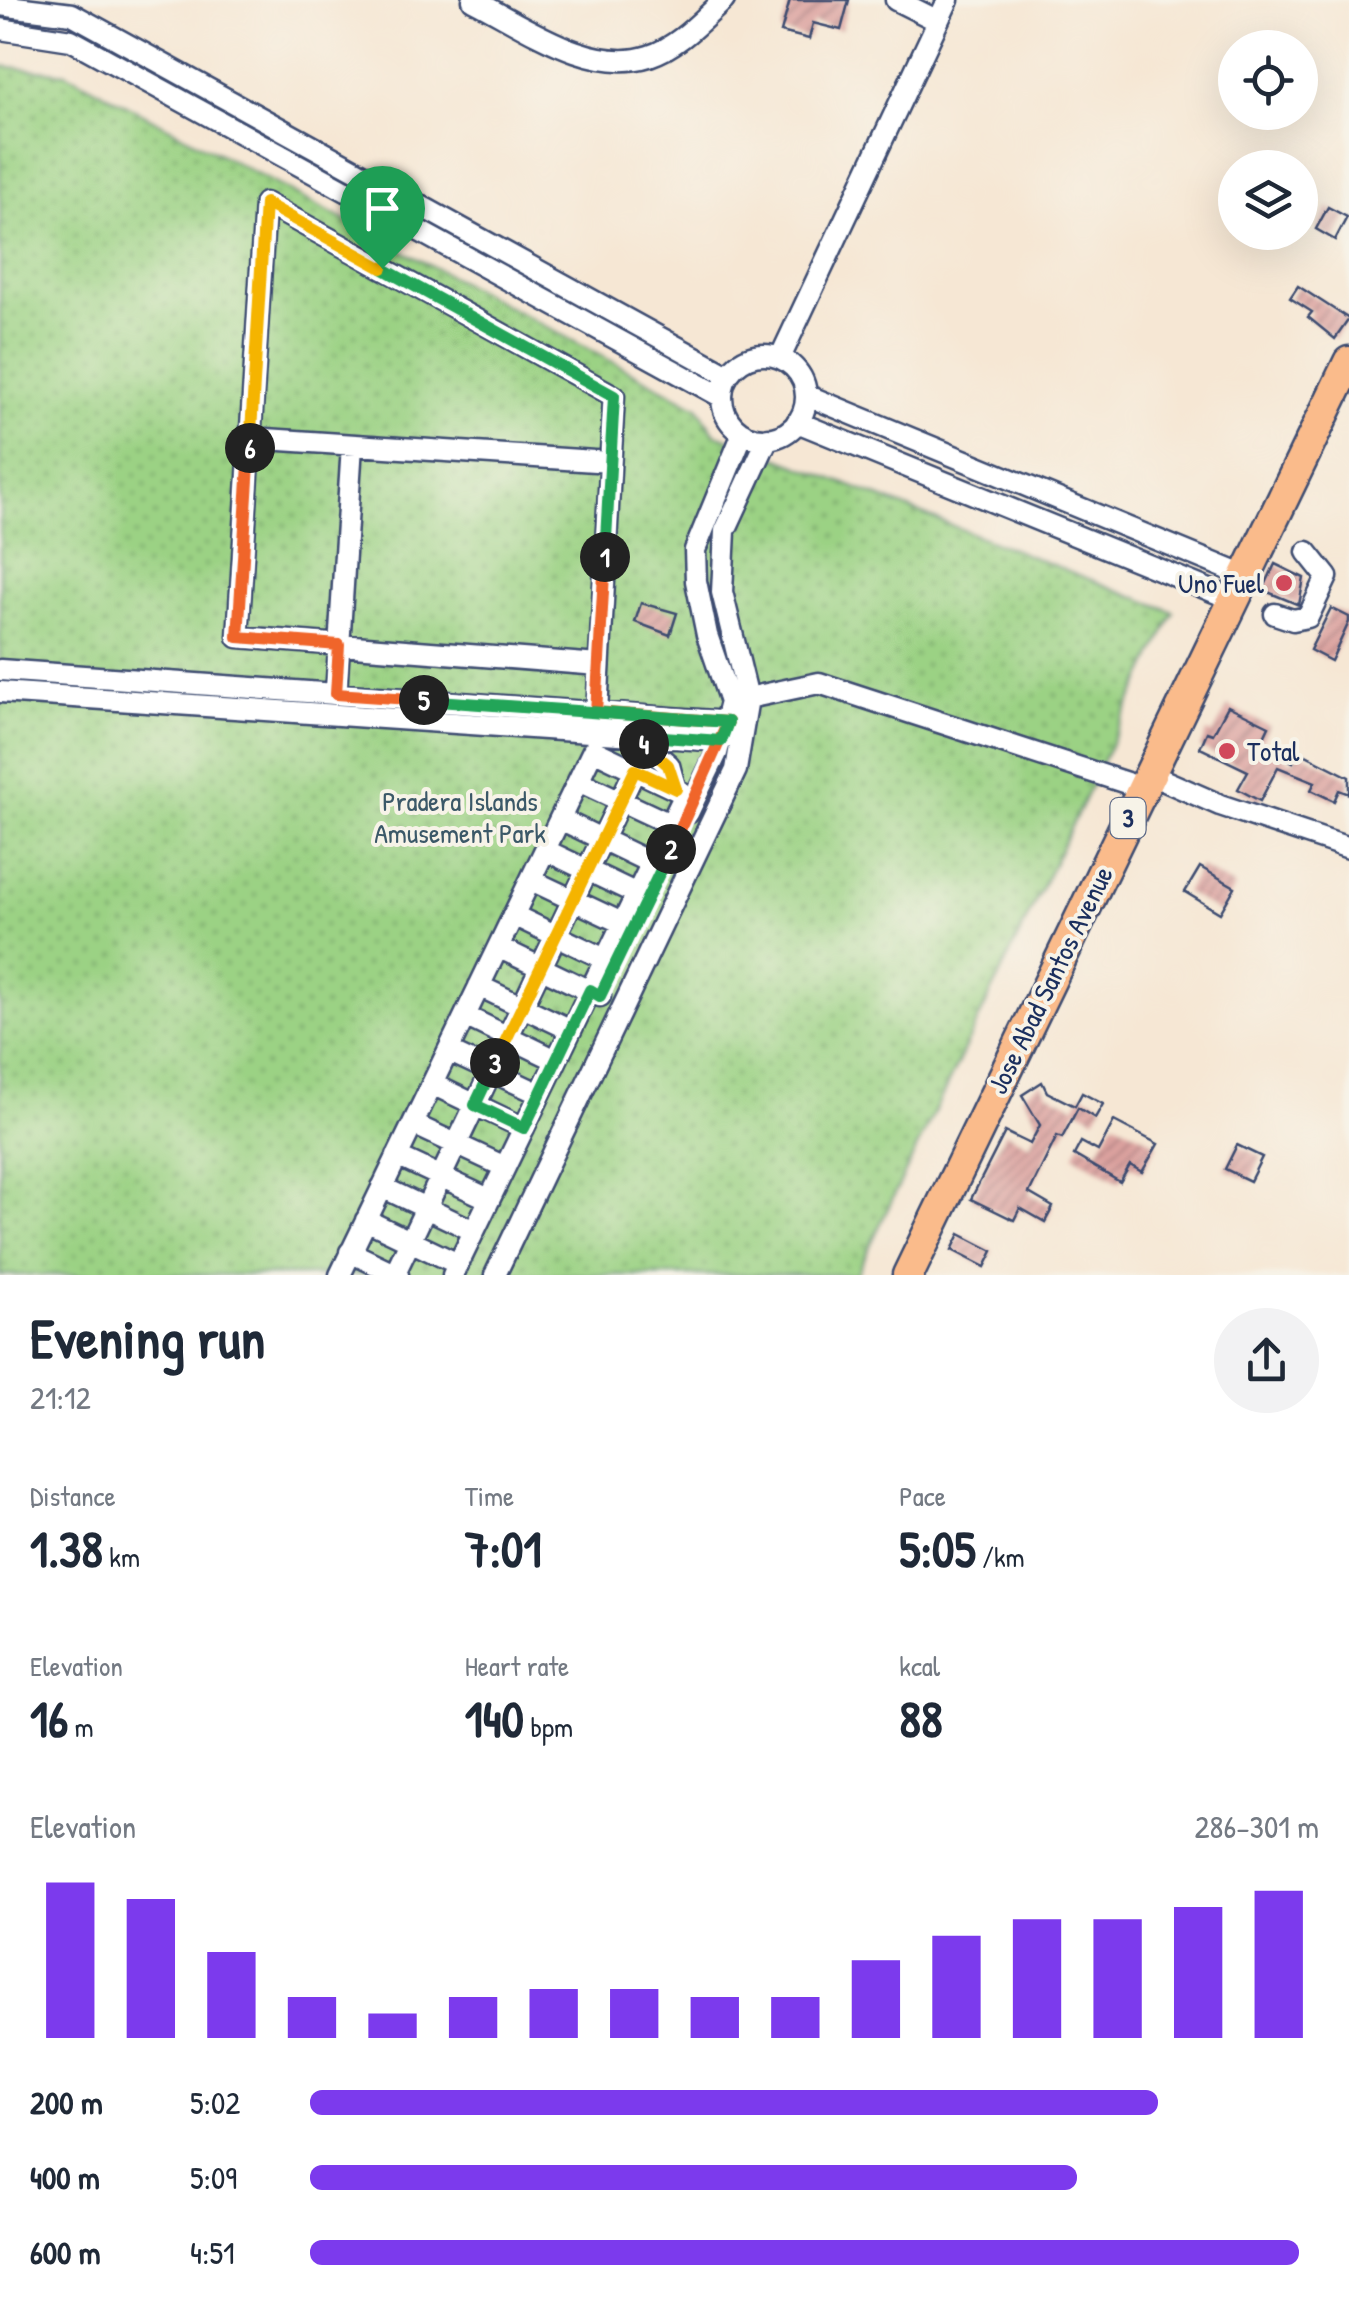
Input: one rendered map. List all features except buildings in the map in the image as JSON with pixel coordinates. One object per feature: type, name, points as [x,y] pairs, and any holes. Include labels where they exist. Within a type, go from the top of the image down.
[{"type":"highway","name":"Jose Abad Santos Avenue","points":[[908,1275],[1349,362]]},
{"type":"street","points":[[473,0],[576,50],[621,59],[648,57],[676,42],[724,0]]},
{"type":"street","points":[[780,358],[948,0]]},
{"type":"street","points":[[906,2],[938,21]]},
{"type":"street","points":[[0,5],[59,6],[728,376]]},
{"type":"street","points":[[53,37],[59,6]]},
{"type":"street","points":[[0,29],[72,40],[722,398]]},
{"type":"street","points":[[596,712],[599,665],[614,396],[265,203],[238,637],[599,665]]},
{"type":"street","points":[[495,1275],[736,770],[748,698],[722,592],[724,531],[768,438],[797,422],[806,396],[798,373],[780,358],[745,360],[728,376],[722,398],[730,422],[743,433],[768,438]]},
{"type":"street","points":[[806,396],[1117,523],[1240,588]]},
{"type":"street","points":[[797,422],[1108,547],[1240,588]]},
{"type":"street","points":[[459,1271],[725,731],[730,702],[701,608],[695,550],[743,433]]},
{"type":"street","points":[[251,438],[610,462]]},
{"type":"street","points":[[336,694],[352,445]]},
{"type":"street","points":[[1108,547],[1117,523]]},
{"type":"street","points":[[1276,614],[1293,620],[1308,617],[1320,597],[1326,577],[1308,552]]},
{"type":"street","points":[[0,670],[596,712],[725,731]]},
{"type":"street","points":[[748,698],[819,683],[1145,781],[1349,848]]},
{"type":"street","points":[[0,692],[634,735],[725,731]]},
{"type":"street","points":[[634,735],[668,765],[676,789]]},
{"type":"street","points":[[340,1275],[593,750],[685,794],[605,959],[595,993],[556,1060],[474,1231],[459,1271]]},
{"type":"street","points":[[350,1252],[395,1274],[635,770]]},
{"type":"street","points":[[578,780],[670,824]]},
{"type":"street","points":[[560,820],[651,863]]},
{"type":"street","points":[[545,850],[636,894]]},
{"type":"street","points":[[530,880],[622,924]]},
{"type":"street","points":[[513,915],[605,959]]},
{"type":"street","points":[[498,947],[595,993]]},
{"type":"street","points":[[479,986],[571,1030]]},
{"type":"street","points":[[465,1016],[556,1060]]},
{"type":"street","points":[[448,1050],[540,1094]]},
{"type":"street","points":[[432,1084],[524,1128]]},
{"type":"street","points":[[413,1124],[505,1168]]},
{"type":"street","points":[[397,1156],[489,1199]]},
{"type":"street","points":[[382,1188],[474,1231]]},
{"type":"street","points":[[366,1220],[459,1271]]},
{"type":"green space","name":"Pradera Islands Amusement Park","points":[[0,66],[66,73],[698,407],[714,433],[1174,612],[856,1275],[0,1275]]},
{"type":"place","name":"Uno Fuel","points":[[1284,583]]},
{"type":"place","name":"Total","points":[[1227,751]]},
{"type":"route","points":[[382,268],[265,203],[238,637],[339,645],[336,694],[728,722],[721,741],[634,735],[668,765],[676,789],[635,770],[475,1105],[524,1128],[590,990],[600,996],[717,753],[728,722],[596,712],[614,396],[382,268]]}]
